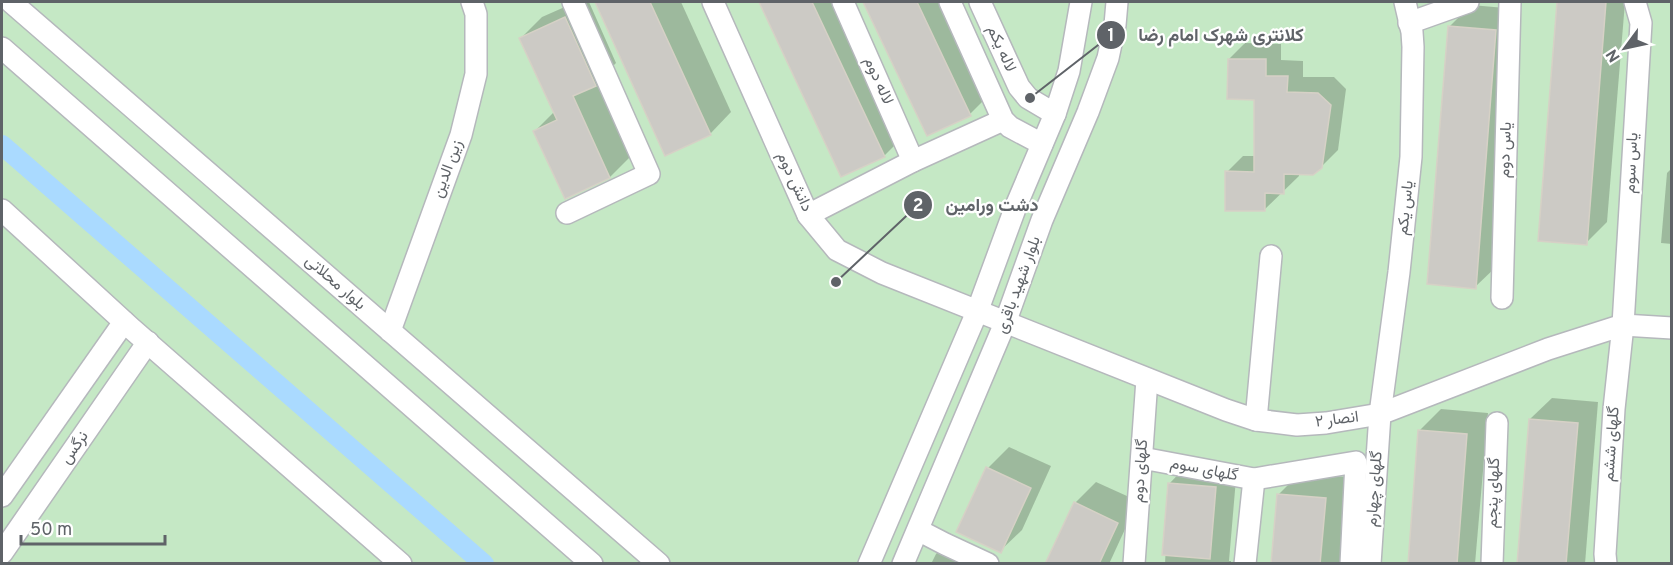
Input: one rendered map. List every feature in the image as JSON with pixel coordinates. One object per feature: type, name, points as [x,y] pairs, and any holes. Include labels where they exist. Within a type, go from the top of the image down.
[{"type":"street","name":"بلوار محلاتی","points":[[11,2],[659,564]]},
{"type":"street","name":"زین الدین","points":[[390,331],[461,135],[476,74],[476,14],[472,2]]},
{"type":"street","points":[[567,213],[649,174],[573,2]]},
{"type":"street","name":"دانش دوم","points":[[713,2],[808,215],[837,250],[882,273],[1005,323]]},
{"type":"street","name":"لاله دوم","points":[[843,2],[913,161]]},
{"type":"street","points":[[950,2],[1003,120],[1010,127],[1042,144]]},
{"type":"street","name":"لاله یکم","points":[[980,2],[1019,87],[1028,98],[1055,114]]},
{"type":"street","name":"بلوار شهید باقری","points":[[869,564],[977,312],[1055,114],[1069,71],[1081,2]]},
{"type":"street","name":"بلوار شهید باقری","points":[[903,564],[1005,323],[1042,220],[1088,112],[1108,58],[1117,2]]},
{"type":"street","name":"یاس یکم","points":[[1380,414],[1399,272],[1411,157],[1413,47],[1405,2]]},
{"type":"street","points":[[1409,23],[1468,2]]},
{"type":"street","name":"یاس دوم","points":[[1502,298],[1510,2]]},
{"type":"street","name":"یاس سوم","points":[[1623,325],[1641,23],[1635,2]]},
{"type":"street","points":[[2,48],[592,564]]},
{"type":"street","points":[[808,215],[913,161],[1003,120]]},
{"type":"street","points":[[2,210],[124,322],[401,564]]},
{"type":"street","points":[[1256,420],[1271,256]]},
{"type":"street","name":"نرگس","points":[[2,496],[124,322]]},
{"type":"street","name":"انصار ۲","points":[[1005,323],[1226,410],[1256,420],[1297,425],[1326,423],[1380,414],[1548,349],[1623,325],[1671,328]]},
{"type":"street","name":"گلهای ششم","points":[[1606,564],[1614,409],[1623,325]]},
{"type":"street","name":"نرگس","points":[[2,553],[148,342]]},
{"type":"street","name":"گلهای دوم","points":[[1134,564],[1147,379]]},
{"type":"street","name":"گلهای چهارم","points":[[1370,564],[1380,414]]},
{"type":"street","name":"گلهای پنجم","points":[[1492,564],[1497,423]]},
{"type":"street","name":"گلهای سوم","points":[[1142,458],[1254,479],[1245,564]]},
{"type":"street","points":[[1254,479],[1356,462],[1351,564]]},
{"type":"street","points":[[918,530],[988,564]]},
{"type":"green space","points":[[2,2],[1671,2],[1671,563],[2,563]]},
{"type":"building","points":[[595,2],[650,2],[711,135],[665,156]]},
{"type":"building","points":[[759,2],[812,2],[885,157],[841,177]]},
{"type":"building","points":[[863,2],[917,2],[971,116],[927,136]]},
{"type":"building","points":[[1557,2],[1606,2],[1587,245],[1538,241]]},
{"type":"building","points":[[565,17],[596,86],[573,96],[610,178],[565,199],[533,131],[557,120],[519,38]]},
{"type":"building","points":[[1448,26],[1496,30],[1476,289],[1427,284]]},
{"type":"building","points":[[1228,59],[1266,59],[1266,76],[1288,76],[1287,92],[1318,93],[1331,105],[1322,168],[1313,175],[1284,174],[1284,194],[1265,193],[1265,211],[1225,211],[1225,171],[1254,172],[1254,100],[1227,99]]},
{"type":"building","points":[[1529,419],[1578,423],[1566,564],[1517,564]]},
{"type":"building","points":[[1418,430],[1467,434],[1457,564],[1408,564]]},
{"type":"building","points":[[986,467],[1031,488],[1001,553],[956,532]]},
{"type":"building","points":[[1168,483],[1216,487],[1210,559],[1162,555]]},
{"type":"building","points":[[1277,494],[1326,498],[1320,564],[1271,564]]},
{"type":"building","points":[[1074,502],[1118,523],[1099,564],[1045,564]]},
{"type":"waterway","points":[[2,145],[484,564]]},
{"type":"place","name":"کلانتری شهرک امام رضا","points":[[1030,98]]},
{"type":"place","name":"دشت ورامین","points":[[836,282]]}]
